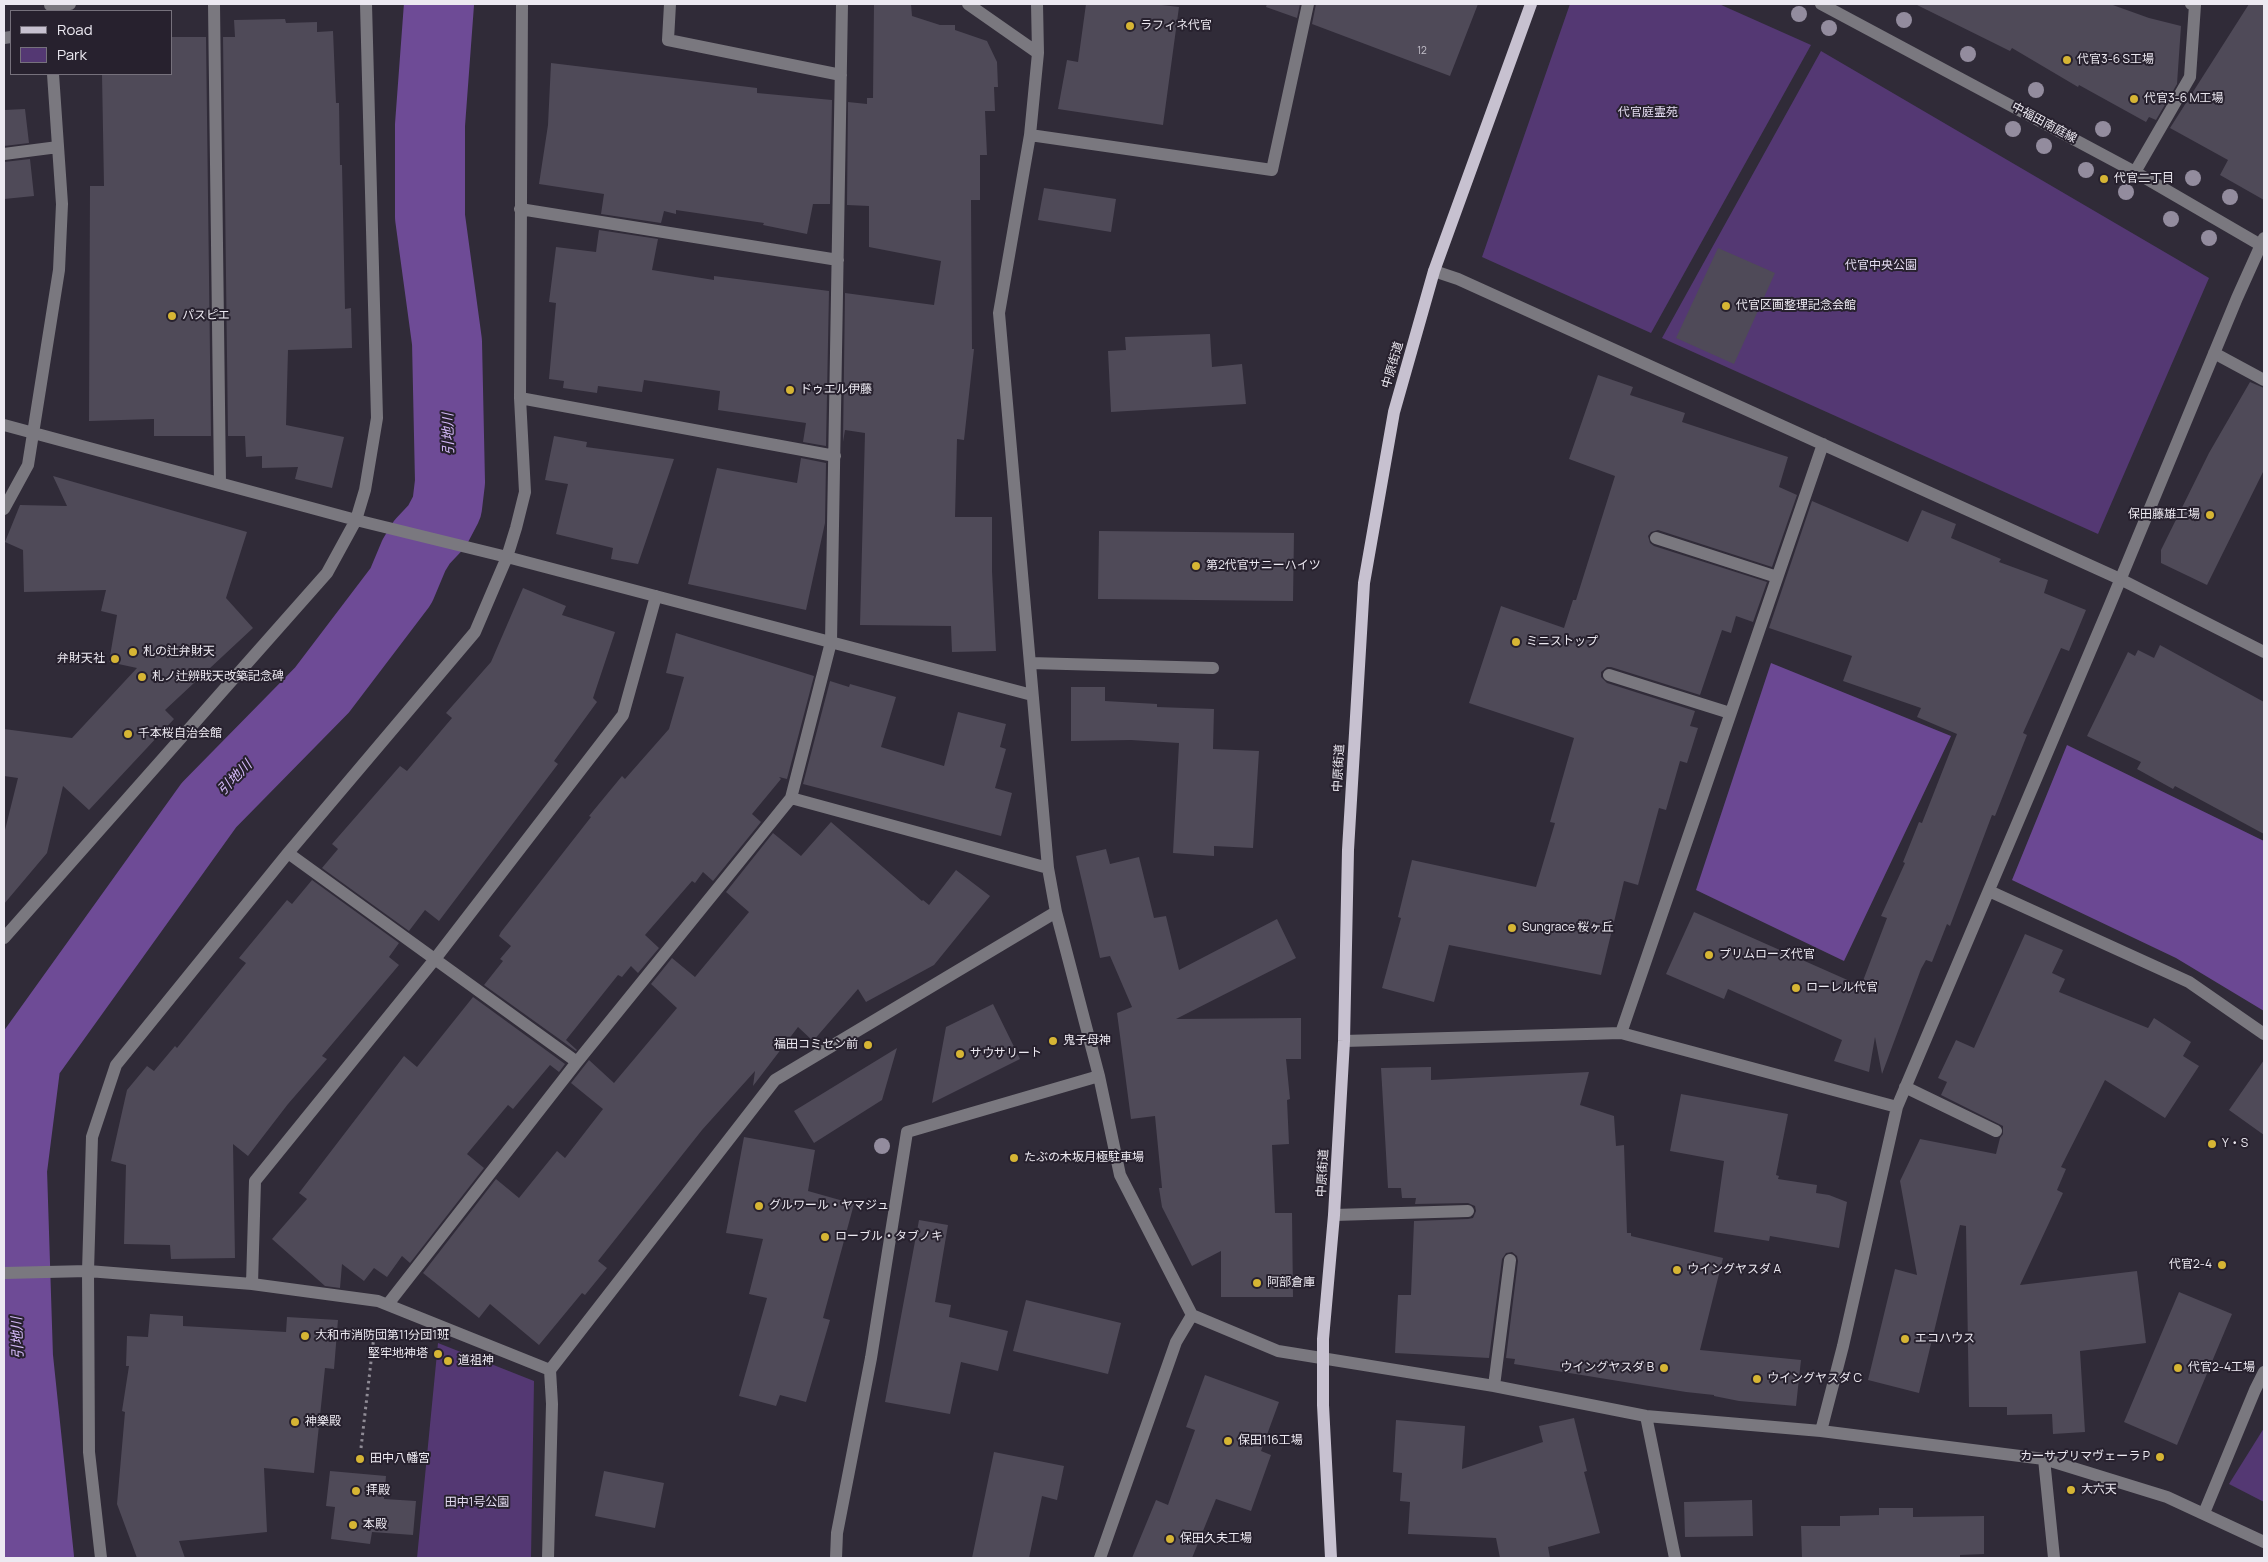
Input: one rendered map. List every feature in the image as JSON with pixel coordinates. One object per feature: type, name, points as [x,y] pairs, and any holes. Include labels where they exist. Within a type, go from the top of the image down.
[{"type":"main road","name":"中原街道","points":[[1331,1558],[1323,1405],[1323,1339],[1334,1215],[1344,1041],[1348,850],[1364,583],[1394,412],[1434,271],[1531,4]]},
{"type":"street","points":[[50,7],[70,4]]},
{"type":"street","points":[[214,4],[220,483]]},
{"type":"street","points":[[4,938],[327,573],[356,520],[365,490],[377,418],[366,4]]},
{"type":"street","points":[[101,1558],[89,1452],[88,1271],[92,1138],[116,1065],[288,853],[476,632],[507,557],[525,492],[520,398],[522,4]]},
{"type":"street","points":[[670,4],[668,40],[841,75]]},
{"type":"street","points":[[383,1302],[791,798],[831,642],[842,4]]},
{"type":"street","points":[[968,4],[1038,53]]},
{"type":"street","points":[[1037,4],[1038,53],[1030,134],[999,313],[1048,868],[1056,912],[1098,1076],[1120,1175],[1192,1315],[1278,1351],[1494,1386],[1646,1416],[1821,1431],[2044,1459],[2167,1497],[2264,1542]]},
{"type":"street","points":[[1030,134],[1272,170],[1308,4]]},
{"type":"street","name":"中福田南庭線","points":[[1821,4],[2135,172],[2263,243]]},
{"type":"street","points":[[2135,172],[2190,77],[2194,4]]},
{"type":"street","points":[[4,509],[28,465],[60,270],[62,204],[53,75]]},
{"type":"street","points":[[4,154],[58,147]]},
{"type":"street","points":[[520,209],[838,260]]},
{"type":"street","points":[[1821,1431],[1843,1346],[1897,1107],[2214,353],[2263,243]]},
{"type":"street","points":[[1434,271],[1458,279],[2120,579],[2264,652]]},
{"type":"street","points":[[2214,353],[2264,380]]},
{"type":"street","points":[[520,398],[835,456]]},
{"type":"street","points":[[4,425],[33,431],[356,520],[507,557],[1032,695]]},
{"type":"street","points":[[1621,1033],[1823,444]]},
{"type":"street","points":[[1656,538],[1777,577]]},
{"type":"street","points":[[252,1284],[255,1181],[435,959],[623,715],[656,596]]},
{"type":"street","points":[[1030,662],[1213,668]]},
{"type":"street","points":[[1609,675],[1730,714]]},
{"type":"street","points":[[791,798],[1048,868]]},
{"type":"street","points":[[288,853],[577,1062]]},
{"type":"street","points":[[1989,891],[2190,982],[2264,1034]]},
{"type":"street","points":[[548,1558],[552,1404],[550,1370],[775,1080],[1056,912]]},
{"type":"street","points":[[1344,1041],[1621,1033],[1897,1107]]},
{"type":"street","points":[[836,1558],[837,1533],[871,1358],[907,1132],[1098,1076]]},
{"type":"street","points":[[1905,1088],[1996,1131]]},
{"type":"street","points":[[1334,1215],[1468,1211]]},
{"type":"street","points":[[1494,1386],[1510,1260]]},
{"type":"street","points":[[4,1273],[88,1271],[252,1284],[383,1302],[550,1370]]},
{"type":"street","points":[[1100,1558],[1176,1342],[1192,1315]]},
{"type":"street","points":[[2204,1513],[2264,1372]]},
{"type":"street","points":[[1646,1416],[1674,1558]]},
{"type":"street","points":[[2044,1459],[2054,1558]]},
{"type":"path","points":[[361,1448],[383,1302]]},
{"type":"green space","name":"代官庭霊苑","points":[[1570,4],[1719,4],[1811,45],[1651,333],[1482,257]]},
{"type":"green space","name":"代官中央公園","points":[[1821,51],[2209,278],[2098,534],[1662,338]]},
{"type":"green space","name":"田中1号公園","points":[[438,1343],[534,1381],[531,1558],[417,1558]]},
{"type":"green space","points":[[2264,1428],[2264,1502],[2229,1484]]},
{"type":"shaded area","points":[[1771,663],[1951,736],[1844,961],[1696,890]]},
{"type":"shaded area","points":[[2067,745],[2264,841],[2264,1011],[2176,958],[2012,880]]},
{"type":"building","points":[[874,4],[911,4],[912,16],[940,25],[955,25],[955,30],[987,41],[997,62],[998,87],[994,87],[995,111],[985,111],[987,155],[980,155],[980,200],[971,200],[972,349],[974,349],[964,440],[957,439],[955,517],[992,517],[992,571],[996,651],[952,652],[951,626],[860,625],[865,433],[845,430],[843,442],[845,293],[934,305],[941,261],[869,247],[869,206],[847,205],[848,102],[867,104],[867,98],[873,98]]},
{"type":"building","points":[[1086,4],[1153,4],[1179,7],[1163,125],[1058,109],[1067,60],[1078,62]]},
{"type":"building","points":[[1267,4],[1300,4],[1297,18],[1266,7]]},
{"type":"building","points":[[1316,4],[1478,4],[1450,76],[1312,24]]},
{"type":"building","points":[[1915,4],[2110,4],[2149,18],[2181,26],[2177,84],[2156,120],[2149,117],[2146,122],[2079,85],[2078,87],[2012,48],[2010,51]]},
{"type":"building","points":[[2249,4],[2264,4],[2264,200],[2220,175],[2228,160],[2170,128]]},
{"type":"building","points":[[285,19],[286,23],[317,22],[317,32],[333,31],[336,103],[339,103],[340,165],[342,165],[345,309],[351,308],[352,348],[288,350],[286,425],[344,437],[332,488],[295,479],[298,467],[262,468],[262,456],[246,457],[245,436],[228,436],[223,37],[235,37],[234,20]]},
{"type":"building","points":[[172,37],[206,37],[211,436],[154,436],[154,419],[89,421],[90,186],[104,186],[102,75],[172,75]]},
{"type":"building","points":[[551,63],[757,88],[757,93],[832,100],[830,204],[813,204],[807,234],[763,225],[764,223],[676,210],[676,214],[664,211],[661,223],[601,214],[604,194],[539,184],[548,125]]},
{"type":"building","points":[[25,109],[29,143],[4,146],[4,110]]},
{"type":"building","points":[[30,159],[34,196],[4,199],[4,162]]},
{"type":"building","points":[[1044,188],[1116,199],[1111,232],[1038,220]]},
{"type":"building","points":[[599,230],[658,239],[652,270],[714,280],[714,276],[829,291],[826,446],[803,442],[806,423],[718,410],[720,391],[644,380],[642,392],[598,386],[597,393],[563,388],[564,381],[549,379],[556,303],[549,302],[556,247],[596,252]]},
{"type":"building","name":"代官区画整理記念会館","points":[[1718,248],[1775,273],[1734,364],[1676,338]]},
{"type":"building","points":[[1210,334],[1212,367],[1242,364],[1246,404],[1111,412],[1108,351],[1126,350],[1125,337]]},
{"type":"building","points":[[1598,375],[1633,387],[1630,395],[1685,413],[1682,422],[1788,457],[1779,487],[1797,495],[1772,567],[1658,530],[1651,532],[1648,536],[1650,543],[1654,546],[1767,582],[1753,622],[1736,616],[1731,633],[1722,630],[1700,695],[1611,667],[1607,667],[1601,672],[1601,677],[1607,683],[1695,711],[1690,726],[1698,728],[1687,763],[1680,761],[1666,810],[1659,808],[1638,885],[1624,881],[1601,975],[1449,945],[1434,1002],[1382,988],[1401,918],[1398,917],[1412,860],[1536,887],[1555,823],[1550,822],[1574,738],[1469,703],[1501,606],[1564,628],[1573,600],[1576,600],[1615,476],[1569,459]]},
{"type":"building","name":"保田藤雄工場","points":[[2250,382],[2264,388],[2264,470],[2207,585],[2161,563],[2161,550],[2209,453]]},
{"type":"building","points":[[554,436],[587,442],[586,447],[674,459],[638,564],[611,559],[613,548],[556,534],[568,484],[545,480]]},
{"type":"building","points":[[801,458],[826,463],[825,523],[806,610],[688,584],[717,468],[797,483]]},
{"type":"building","points":[[53,476],[247,532],[226,598],[253,628],[165,710],[174,719],[89,810],[63,786],[47,853],[4,904],[4,834],[18,778],[4,776],[4,729],[72,738],[137,668],[109,662],[117,615],[101,611],[106,590],[24,592],[23,550],[5,542],[20,505],[67,506]]},
{"type":"building","points":[[1812,501],[1908,542],[1922,510],[1956,524],[1951,538],[2001,559],[1999,562],[2048,580],[2044,593],[2086,610],[2069,651],[2061,648],[2023,733],[2027,735],[1995,816],[1992,815],[1950,926],[1947,924],[1932,962],[1926,960],[1921,969],[1882,1074],[1875,1037],[1869,1072],[1834,1061],[1842,1040],[1728,989],[1724,999],[1666,974],[1694,912],[1861,986],[1887,918],[1881,916],[1905,863],[1903,862],[1919,822],[1922,823],[1957,734],[1917,717],[1921,708],[1843,681],[1852,656],[1769,628]]},
{"type":"building","name":"第2代官サニーハイツ","points":[[1099,531],[1294,533],[1293,601],[1098,599]]},
{"type":"building","points":[[523,588],[566,606],[562,615],[615,632],[593,698],[597,702],[554,761],[558,764],[439,921],[425,910],[409,931],[322,868],[338,849],[332,844],[400,766],[407,771],[452,718],[446,713],[491,662]]},
{"type":"building","points":[[676,633],[814,676],[787,779],[779,777],[781,779],[752,814],[761,822],[713,881],[703,872],[695,883],[692,881],[645,935],[659,948],[638,973],[631,966],[622,977],[618,975],[566,1040],[576,1051],[484,985],[503,961],[500,959],[511,946],[499,936],[501,932],[591,817],[589,816],[622,776],[625,779],[669,729],[684,677],[666,673]]},
{"type":"building","points":[[2160,645],[2264,702],[2264,834],[2175,786],[2173,789],[2137,769],[2141,762],[2087,736],[2128,652],[2135,656],[2138,650],[2154,658]]},
{"type":"building","points":[[830,681],[849,687],[850,684],[896,697],[881,747],[944,766],[958,712],[1006,724],[1000,747],[1006,749],[995,788],[1012,793],[1001,836],[803,784]]},
{"type":"building","points":[[1071,687],[1105,687],[1105,701],[1157,704],[1157,707],[1214,709],[1213,749],[1259,751],[1253,848],[1214,846],[1214,856],[1173,853],[1179,743],[1131,740],[1071,741]]},
{"type":"building","points":[[831,822],[929,905],[956,870],[990,896],[934,965],[866,1002],[858,989],[813,1041],[798,1027],[753,1086],[755,1071],[702,1130],[598,1261],[607,1268],[585,1295],[582,1293],[539,1345],[490,1304],[479,1318],[423,1273],[496,1179],[519,1198],[557,1151],[565,1158],[603,1109],[571,1083],[589,1060],[614,1083],[677,1008],[651,984],[672,958],[695,977],[749,912],[726,892],[773,833],[801,856]]},
{"type":"building","points":[[1106,849],[1110,864],[1139,857],[1154,918],[1166,916],[1179,970],[1277,919],[1296,958],[1176,1019],[1301,1018],[1301,1059],[1286,1059],[1290,1099],[1287,1100],[1289,1144],[1272,1145],[1275,1213],[1292,1213],[1293,1297],[1221,1297],[1221,1251],[1192,1266],[1162,1207],[1159,1188],[1162,1188],[1155,1116],[1131,1119],[1117,1013],[1132,1007],[1110,956],[1100,958],[1076,856]]},
{"type":"building","points":[[312,880],[399,943],[389,957],[399,965],[322,1056],[327,1059],[288,1104],[248,1156],[233,1144],[235,1258],[171,1259],[170,1245],[124,1244],[126,1165],[111,1161],[127,1090],[147,1066],[154,1071],[175,1046],[177,1048],[246,963],[239,958],[287,900],[292,904]]},
{"type":"building","points":[[2025,934],[2063,950],[2052,973],[2065,979],[2059,992],[2148,1028],[2154,1018],[2191,1042],[2183,1056],[2199,1066],[2165,1118],[2105,1080],[2061,1167],[2066,1169],[2057,1190],[2063,1193],[2020,1285],[2137,1271],[2146,1343],[2080,1351],[2085,1432],[2053,1434],[2052,1414],[2007,1415],[2007,1407],[1969,1407],[1966,1226],[1960,1225],[1919,1393],[1868,1380],[1895,1269],[1917,1275],[1900,1181],[1920,1139],[1996,1154],[2000,1138],[2003,1134],[2003,1126],[1941,1095],[1947,1082],[1938,1078],[1956,1040],[1974,1048]]},
{"type":"building","points":[[473,997],[565,1064],[559,1072],[550,1065],[513,1109],[508,1105],[467,1154],[484,1168],[410,1263],[402,1256],[387,1277],[374,1268],[364,1281],[342,1264],[340,1288],[325,1286],[272,1239],[307,1199],[299,1193],[404,1056],[417,1067]]},
{"type":"building","name":"サウサリート","points":[[993,1004],[1020,1059],[932,1103],[946,1027]]},
{"type":"building","points":[[897,1048],[882,1100],[814,1143],[794,1111]]},
{"type":"building","points":[[2264,1060],[2264,1135],[2229,1110]]},
{"type":"building","points":[[1431,1067],[1431,1080],[1589,1072],[1580,1105],[1614,1116],[1616,1146],[1624,1145],[1627,1233],[1631,1233],[1631,1236],[1723,1258],[1700,1350],[1801,1360],[1796,1406],[1739,1401],[1714,1395],[1514,1364],[1515,1359],[1506,1358],[1518,1261],[1517,1256],[1512,1252],[1506,1253],[1502,1259],[1489,1358],[1395,1353],[1398,1295],[1411,1295],[1414,1221],[1468,1219],[1473,1218],[1476,1211],[1475,1206],[1468,1203],[1415,1204],[1416,1198],[1402,1198],[1401,1188],[1388,1188],[1381,1068]]},
{"type":"building","points":[[1681,1094],[1788,1114],[1776,1175],[1779,1176],[1778,1179],[1817,1185],[1816,1193],[1829,1195],[1847,1202],[1839,1248],[1770,1236],[1769,1241],[1714,1232],[1724,1161],[1670,1151]]},
{"type":"building","points":[[744,1137],[815,1150],[808,1191],[854,1204],[823,1318],[830,1320],[806,1402],[780,1395],[776,1406],[739,1396],[767,1298],[749,1294],[763,1239],[726,1233]]},
{"type":"building","points":[[919,1220],[948,1225],[935,1302],[951,1305],[949,1317],[1008,1331],[998,1371],[961,1362],[950,1414],[885,1402]]},
{"type":"building","name":"代官2-4工場","points":[[2179,1292],[2232,1314],[2177,1445],[2124,1422]]},
{"type":"building","points":[[1026,1300],[1121,1323],[1108,1374],[1013,1351]]},
{"type":"building","points":[[150,1314],[183,1316],[183,1326],[286,1332],[287,1317],[338,1320],[334,1369],[325,1368],[314,1473],[264,1468],[267,1532],[179,1541],[185,1558],[137,1558],[117,1504],[125,1412],[122,1411],[129,1366],[126,1366],[127,1336],[148,1337]]},
{"type":"building","name":"保田116工場","points":[[1205,1375],[1279,1402],[1261,1451],[1271,1455],[1251,1511],[1216,1499],[1192,1558],[1132,1558],[1156,1500],[1168,1505],[1195,1430],[1186,1427]]},
{"type":"building","points":[[1574,1418],[1587,1471],[1584,1472],[1600,1533],[1548,1547],[1550,1558],[1500,1558],[1496,1538],[1408,1534],[1410,1502],[1400,1501],[1402,1473],[1393,1472],[1396,1420],[1465,1426],[1462,1469],[1543,1442],[1539,1426]]},
{"type":"building","points":[[994,1452],[1064,1466],[1057,1500],[1042,1496],[1029,1558],[972,1558]]},
{"type":"building","points":[[330,1471],[386,1476],[384,1499],[416,1501],[413,1535],[372,1532],[370,1544],[331,1539],[335,1507],[326,1506]]},
{"type":"building","points":[[604,1471],[664,1483],[655,1528],[595,1516]]},
{"type":"building","points":[[1752,1500],[1753,1536],[1685,1537],[1684,1502]]},
{"type":"building","points":[[1879,1508],[1913,1508],[1913,1517],[1984,1516],[1984,1554],[1960,1555],[1960,1558],[1802,1558],[1801,1526],[1840,1526],[1840,1516],[1879,1515]]},
{"type":"waterway","name":"引地川","points":[[39,1558],[18,1357],[12,1170],[26,1060],[209,805],[322,690],[401,586],[414,555],[422,542],[437,526],[447,507],[450,482],[447,342],[430,217],[430,125],[439,4]]},
{"type":"place","name":"ラフィネ代官","points":[[1130,26]]},
{"type":"place","name":"代官3-6 S工場","points":[[2067,60]]},
{"type":"place","name":"代官3-6 M工場","points":[[2134,99]]},
{"type":"place","name":"代官二丁目","points":[[2104,179]]},
{"type":"place","name":"代官区画整理記念会館","points":[[1726,306]]},
{"type":"place","name":"パスピエ","points":[[172,316]]},
{"type":"place","name":"ドゥエル伊藤","points":[[790,390]]},
{"type":"place","name":"保田藤雄工場","points":[[2210,515]]},
{"type":"place","name":"第2代官サニーハイツ","points":[[1196,566]]},
{"type":"place","name":"ミニストップ","points":[[1516,642]]},
{"type":"place","name":"札の辻弁財天","points":[[133,652]]},
{"type":"place","name":"弁財天社","points":[[115,659]]},
{"type":"place","name":"札ノ辻辨戝天改築記念碑","points":[[142,677]]},
{"type":"place","name":"千本桜自治会館","points":[[128,734]]},
{"type":"place","name":"Sungrace 桜ヶ丘","points":[[1512,928]]},
{"type":"place","name":"プリムローズ代官","points":[[1709,955]]},
{"type":"place","name":"ローレル代官","points":[[1796,988]]},
{"type":"place","name":"鬼子母神","points":[[1053,1041]]},
{"type":"place","name":"福田コミセン前","points":[[868,1045]]},
{"type":"place","name":"サウサリート","points":[[960,1054]]},
{"type":"place","name":"Y・S","points":[[2212,1144]]},
{"type":"place","name":"たぶの木坂月極駐車場","points":[[1014,1158]]},
{"type":"place","name":"グルワール・ヤマジュ","points":[[759,1206]]},
{"type":"place","name":"ローブル・タブノキ","points":[[825,1237]]},
{"type":"place","name":"代官2-4","points":[[2222,1265]]},
{"type":"place","name":"ウイングヤスダ A","points":[[1677,1270]]},
{"type":"place","name":"阿部倉庫","points":[[1257,1283]]},
{"type":"place","name":"大和市消防団第11分団1班","points":[[305,1336]]},
{"type":"place","name":"エコハウス","points":[[1905,1339]]},
{"type":"place","name":"堅牢地神塔","points":[[438,1354]]},
{"type":"place","name":"道祖神","points":[[448,1361]]},
{"type":"place","name":"ウイングヤスダ B","points":[[1664,1368]]},
{"type":"place","name":"代官2-4工場","points":[[2178,1368]]},
{"type":"place","name":"ウイングヤスダ C","points":[[1757,1379]]},
{"type":"place","name":"神樂殿","points":[[295,1422]]},
{"type":"place","name":"保田116工場","points":[[1228,1441]]},
{"type":"place","name":"カーサプリマヴェーラ P","points":[[2160,1457]]},
{"type":"place","name":"田中八幡宮","points":[[360,1459]]},
{"type":"place","name":"大六天","points":[[2071,1490]]},
{"type":"place","name":"拝殿","points":[[356,1491]]},
{"type":"place","name":"本殿","points":[[353,1525]]},
{"type":"place","name":"保田久夫工場","points":[[1170,1539]]}]
